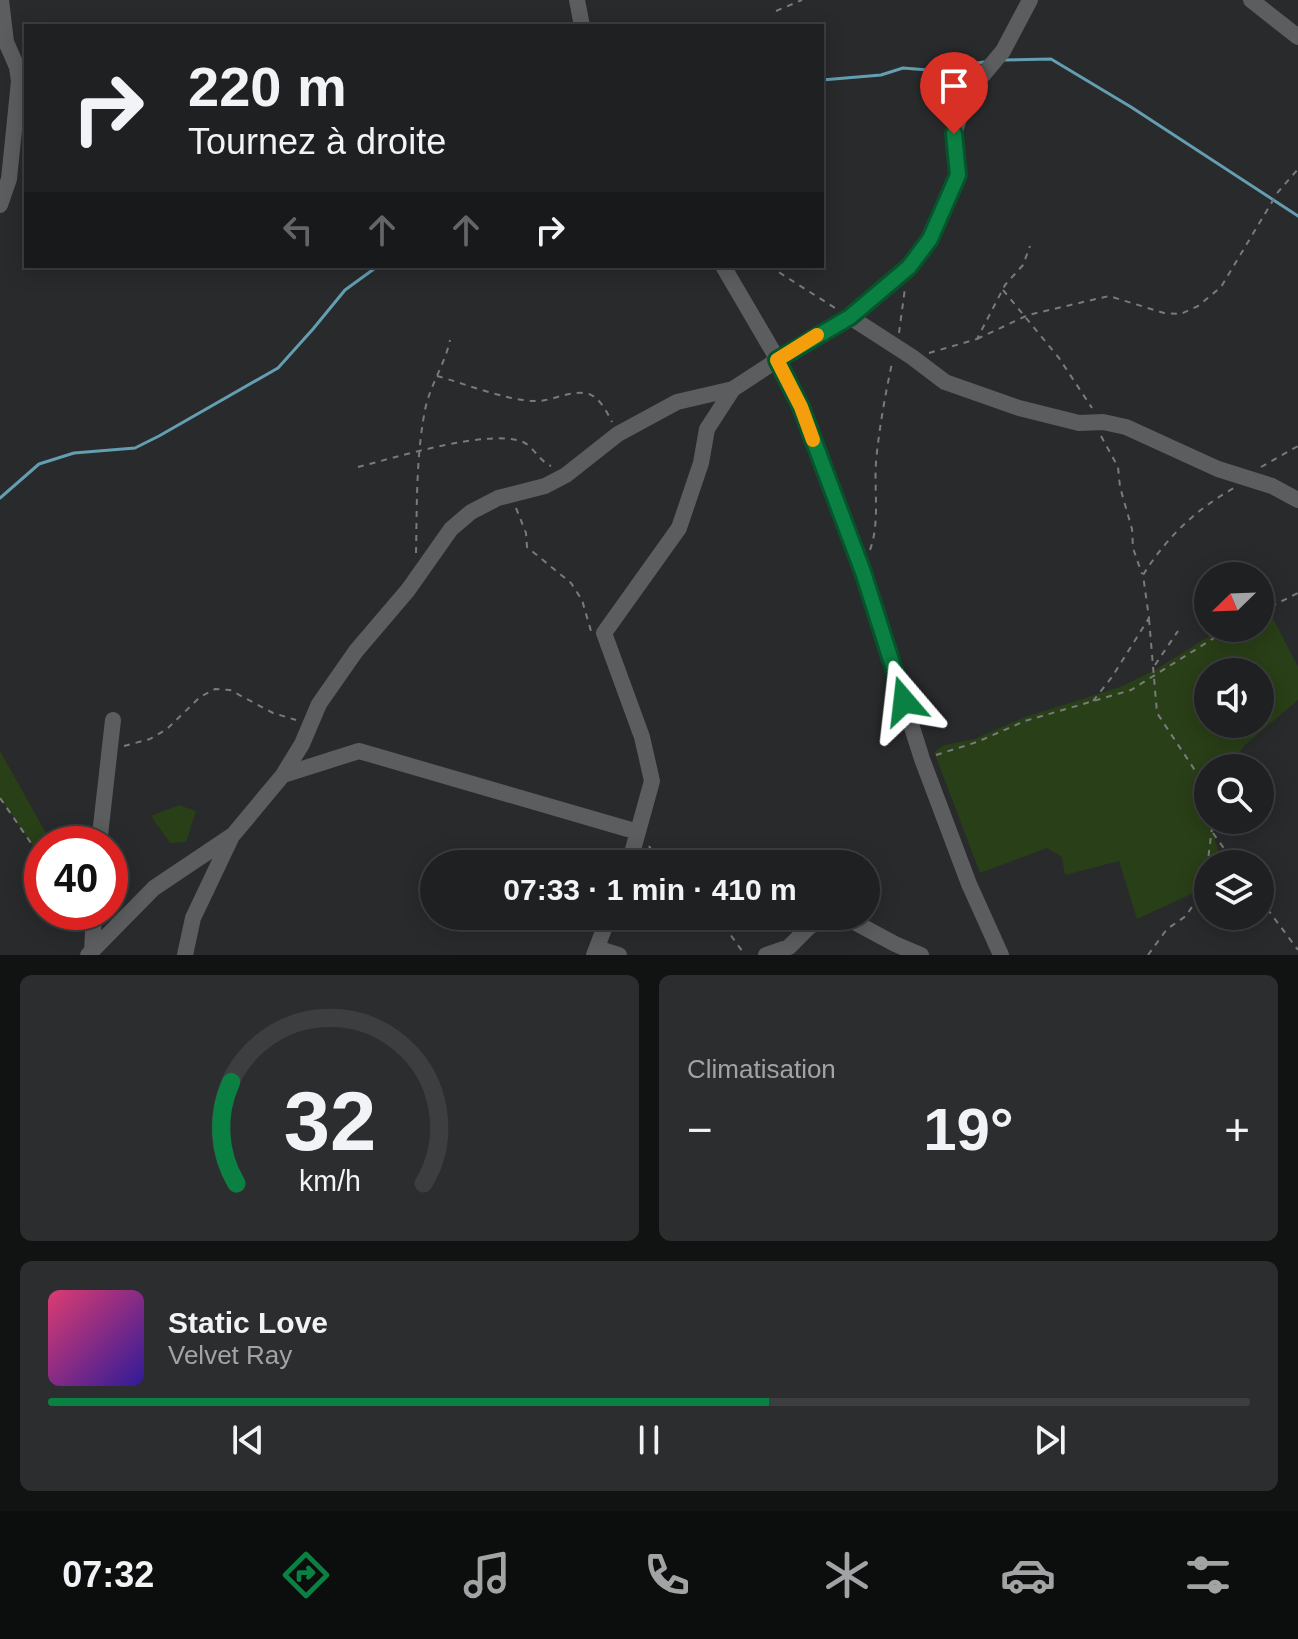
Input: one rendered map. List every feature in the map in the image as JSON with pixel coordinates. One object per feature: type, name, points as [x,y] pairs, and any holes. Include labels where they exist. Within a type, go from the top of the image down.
[{"type":"street","points":[[0,205],[9,179],[19,81],[17,67],[6,42],[1,0]]},
{"type":"street","points":[[577,0],[582,24]]},
{"type":"street","points":[[185,955],[193,918],[233,835],[283,775],[302,744],[319,704],[356,651],[408,590],[451,529],[471,512],[509,495],[545,486],[572,470],[618,434],[677,402],[733,389],[850,317],[909,267],[930,239],[958,175],[954,134],[964,104],[972,88],[1003,51],[1030,0]]},
{"type":"street","points":[[1251,0],[1298,37]]},
{"type":"street","points":[[724,268],[801,407],[863,572],[922,759],[969,884],[1001,955]]},
{"type":"street","points":[[850,317],[945,382],[1019,408],[1079,423],[1103,422],[1126,427],[1247,479],[1272,486],[1298,500]]},
{"type":"street","points":[[633,850],[652,781],[642,737],[604,633],[679,528],[701,463],[707,429],[733,389]]},
{"type":"street","points":[[100,826],[113,720]]},
{"type":"street","points":[[283,775],[359,751],[638,832]]},
{"type":"street","points":[[97,951],[154,888],[233,835]]},
{"type":"street","points":[[95,930],[97,951]]},
{"type":"street","points":[[604,930],[595,952],[619,955]]},
{"type":"street","points":[[766,955],[789,947],[806,930]]},
{"type":"street","points":[[869,930],[921,955]]},
{"type":"path","points":[[776,11],[802,0]]},
{"type":"path","points":[[912,357],[977,339],[1025,316],[1109,296],[1164,313],[1181,314],[1198,306],[1221,287],[1278,192],[1298,169]]},
{"type":"path","points":[[977,339],[1003,290],[1023,265],[1030,246]]},
{"type":"path","points":[[863,572],[875,537],[876,464],[883,407],[909,267]]},
{"type":"path","points":[[772,268],[850,317]]},
{"type":"path","points":[[1003,290],[1059,358],[1103,422]]},
{"type":"path","points":[[416,560],[420,450],[426,407],[436,376],[446,359],[450,340]]},
{"type":"path","points":[[436,376],[510,398],[536,402],[577,393],[591,395],[599,401],[618,434]]},
{"type":"path","points":[[1079,423],[1102,437],[1118,467],[1120,487],[1132,529],[1133,548],[1143,575],[1152,636],[1150,649],[1156,675],[1157,713],[1194,769]]},
{"type":"path","points":[[358,467],[420,450],[505,438],[527,444],[540,461],[572,470]]},
{"type":"path","points":[[1143,575],[1160,548],[1207,503],[1298,446]]},
{"type":"path","points":[[509,495],[526,533],[527,547],[571,583],[582,600],[592,636]]},
{"type":"path","points":[[1274,605],[1298,593]]},
{"type":"path","points":[[1093,701],[1149,618]]},
{"type":"path","points":[[1154,666],[1178,631]]},
{"type":"path","points":[[922,759],[977,742],[1025,721],[1131,690],[1208,642]]},
{"type":"path","points":[[111,745],[135,744],[150,739],[167,729],[200,697],[215,689],[230,690],[273,713],[310,725]]},
{"type":"path","points":[[0,798],[24,833]]},
{"type":"path","points":[[1148,955],[1167,929],[1186,916],[1195,902],[1213,834]]},
{"type":"path","points":[[649,846],[651,850]]},
{"type":"path","points":[[1274,918],[1298,950]]},
{"type":"path","points":[[727,930],[745,955]]},
{"type":"green space","points":[[1274,620],[1298,667],[1298,700],[1274,720],[1274,658],[1194,658],[1194,738],[1253,738],[1238,754],[1194,754],[1194,834],[1214,834],[1218,850],[1194,850],[1194,893],[1137,919],[1119,861],[1065,875],[1062,857],[1047,848],[980,873],[934,752],[945,745],[974,739],[1025,717],[1120,687],[1155,670],[1200,642],[1274,642]]},
{"type":"green space","points":[[0,751],[42,826],[24,826],[24,833],[0,798]]},
{"type":"green space","points":[[179,805],[196,811],[186,842],[170,843],[151,816]]},
{"type":"waterway","points":[[1004,60],[1051,59],[1131,107],[1298,216]]},
{"type":"waterway","points":[[824,80],[881,75],[903,68],[928,70],[984,62]]},
{"type":"waterway","points":[[0,498],[39,464],[74,453],[135,448],[278,368],[345,290],[375,268]]},
{"type":"slow traffic","points":[[813,440],[801,407],[777,360],[817,335]]},
{"type":"route","points":[[904,701],[863,572],[801,407],[777,360],[850,317],[909,267],[930,239],[958,175],[954,134]]}]
